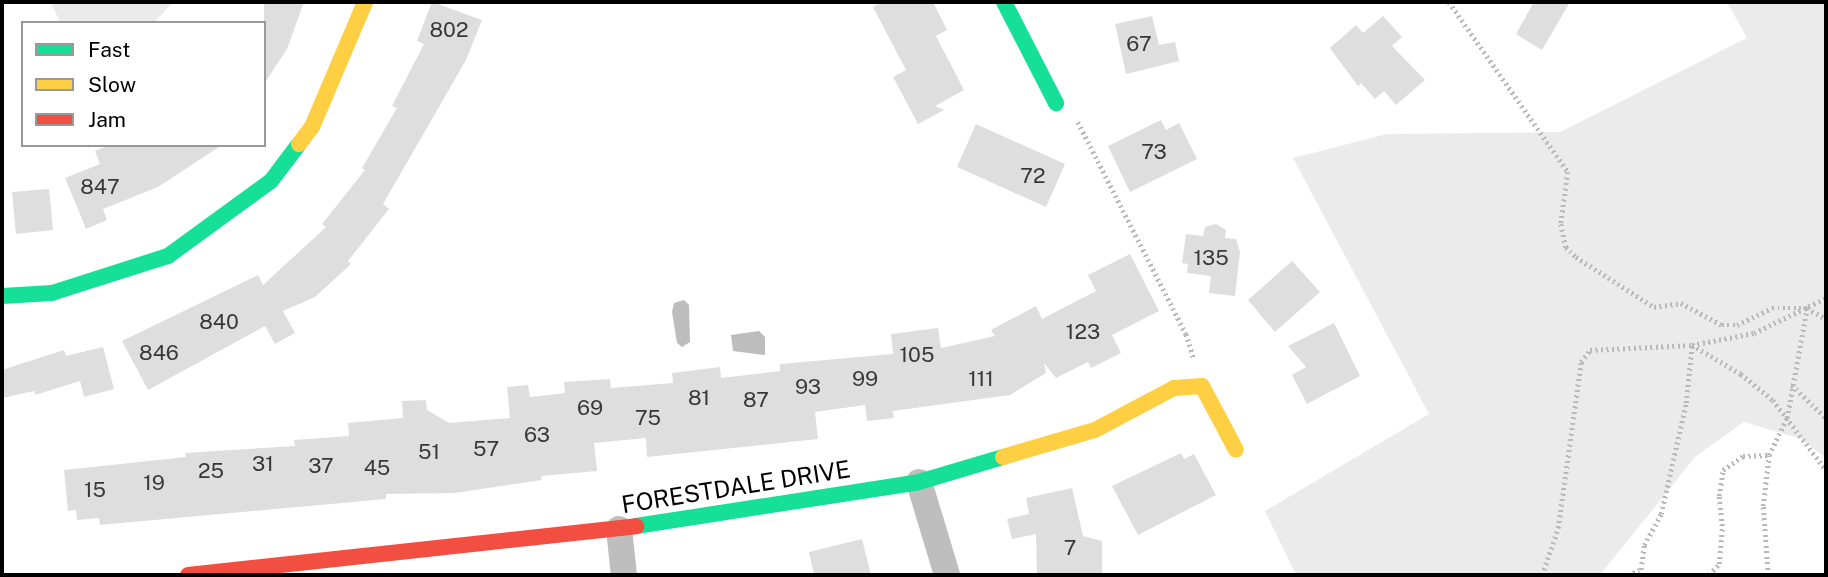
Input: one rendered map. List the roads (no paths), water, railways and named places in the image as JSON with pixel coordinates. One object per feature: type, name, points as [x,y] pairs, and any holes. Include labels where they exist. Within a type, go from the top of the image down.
[{"type":"street","points":[[2,296],[52,293],[167,256],[271,181],[312,127],[365,2]]},
{"type":"street","points":[[1004,2],[1056,103]]},
{"type":"street","name":"FORESTDALE DRIVE","points":[[188,575],[279,571],[619,529],[919,482],[1095,430],[1174,388],[1202,386],[1236,450]]},
{"type":"street","points":[[919,482],[947,575]]},
{"type":"street","points":[[619,529],[624,575]]}]
